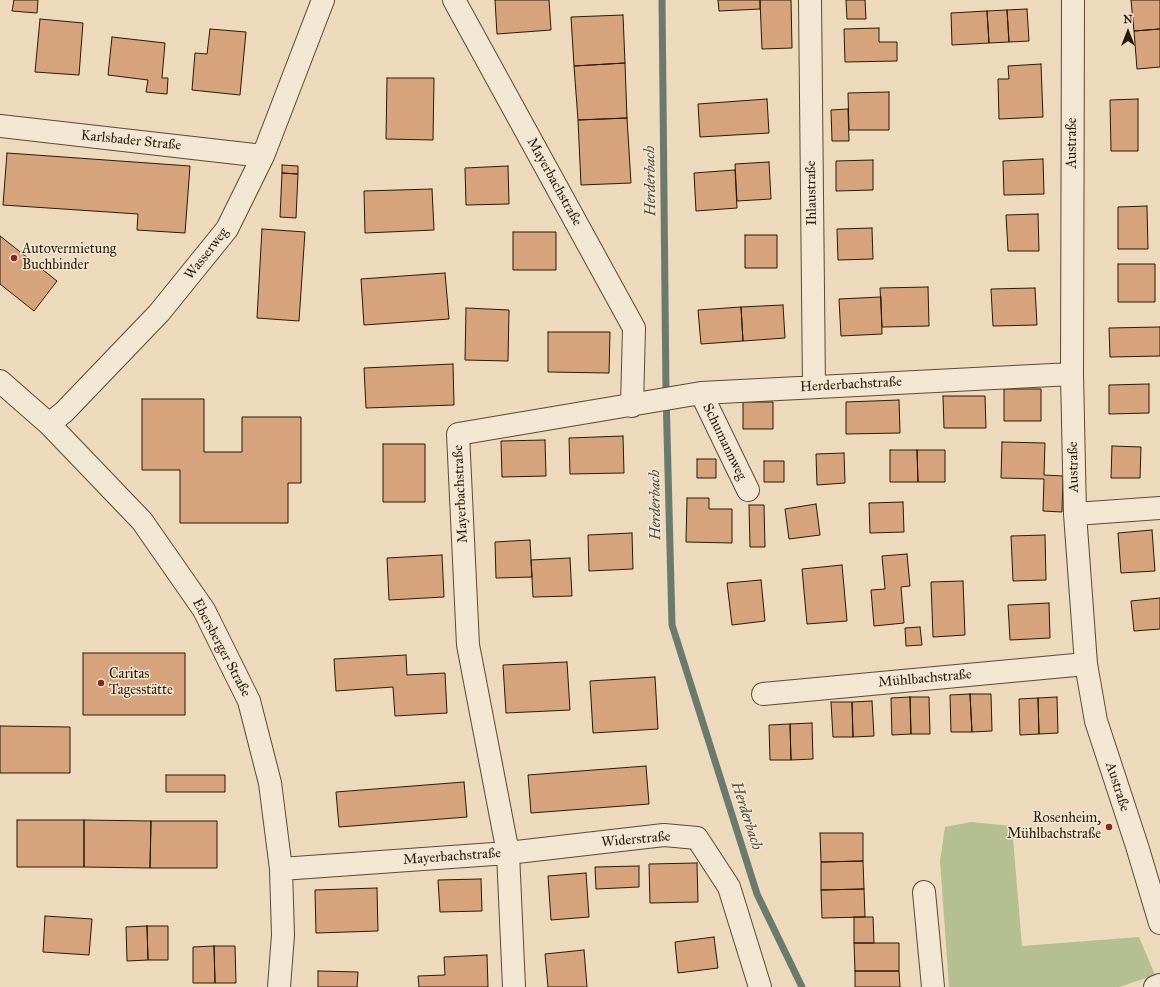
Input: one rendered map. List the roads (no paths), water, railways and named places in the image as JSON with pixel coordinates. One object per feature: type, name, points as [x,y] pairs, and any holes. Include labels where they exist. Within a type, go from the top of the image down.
[{"type":"street","name":"Wasserweg","points":[[49,424],[64,412],[160,313],[227,229],[263,156],[323,0]]},
{"type":"street","name":"Mayerbachstraße","points":[[281,869],[508,854],[468,645],[458,434],[634,405],[634,328],[454,0]]},
{"type":"street","name":"Ihlaustraße","points":[[810,0],[814,387]]},
{"type":"street","name":"Austraße","points":[[1073,0],[1072,374],[1075,514],[1086,664],[1096,721],[1137,846],[1160,923]]},
{"type":"street","name":"Karlsbader Straße","points":[[0,126],[263,156]]},
{"type":"street","name":"Herderbachstraße","points":[[634,405],[699,394],[1072,374]]},
{"type":"street","name":"Ebersberger Straße","points":[[0,381],[49,424],[142,521],[204,610],[249,701],[270,783],[281,869],[283,935],[279,987]]},
{"type":"street","name":"Schumannweg","points":[[699,394],[748,490]]},
{"type":"street","points":[[1075,514],[1160,508]]},
{"type":"street","name":"Mühlbachstraße","points":[[764,694],[1086,664]]},
{"type":"street","name":"Widerstraße","points":[[508,854],[664,835],[697,838],[729,887],[760,987]]},
{"type":"street","points":[[508,854],[514,987]]},
{"type":"street","points":[[924,892],[933,987]]},
{"type":"street","points":[[1155,987],[1160,985]]},
{"type":"waterway","name":"Herderbach","points":[[662,0],[666,393],[672,625],[757,894],[802,987]]},
{"type":"place","name":"Autovermietung Buchbinder","points":[[14,258]]},
{"type":"place","name":"Caritas Tagesstätte","points":[[101,683]]},
{"type":"place","name":"Rosenheim, Mühlbachstraße","points":[[1109,827]]}]
